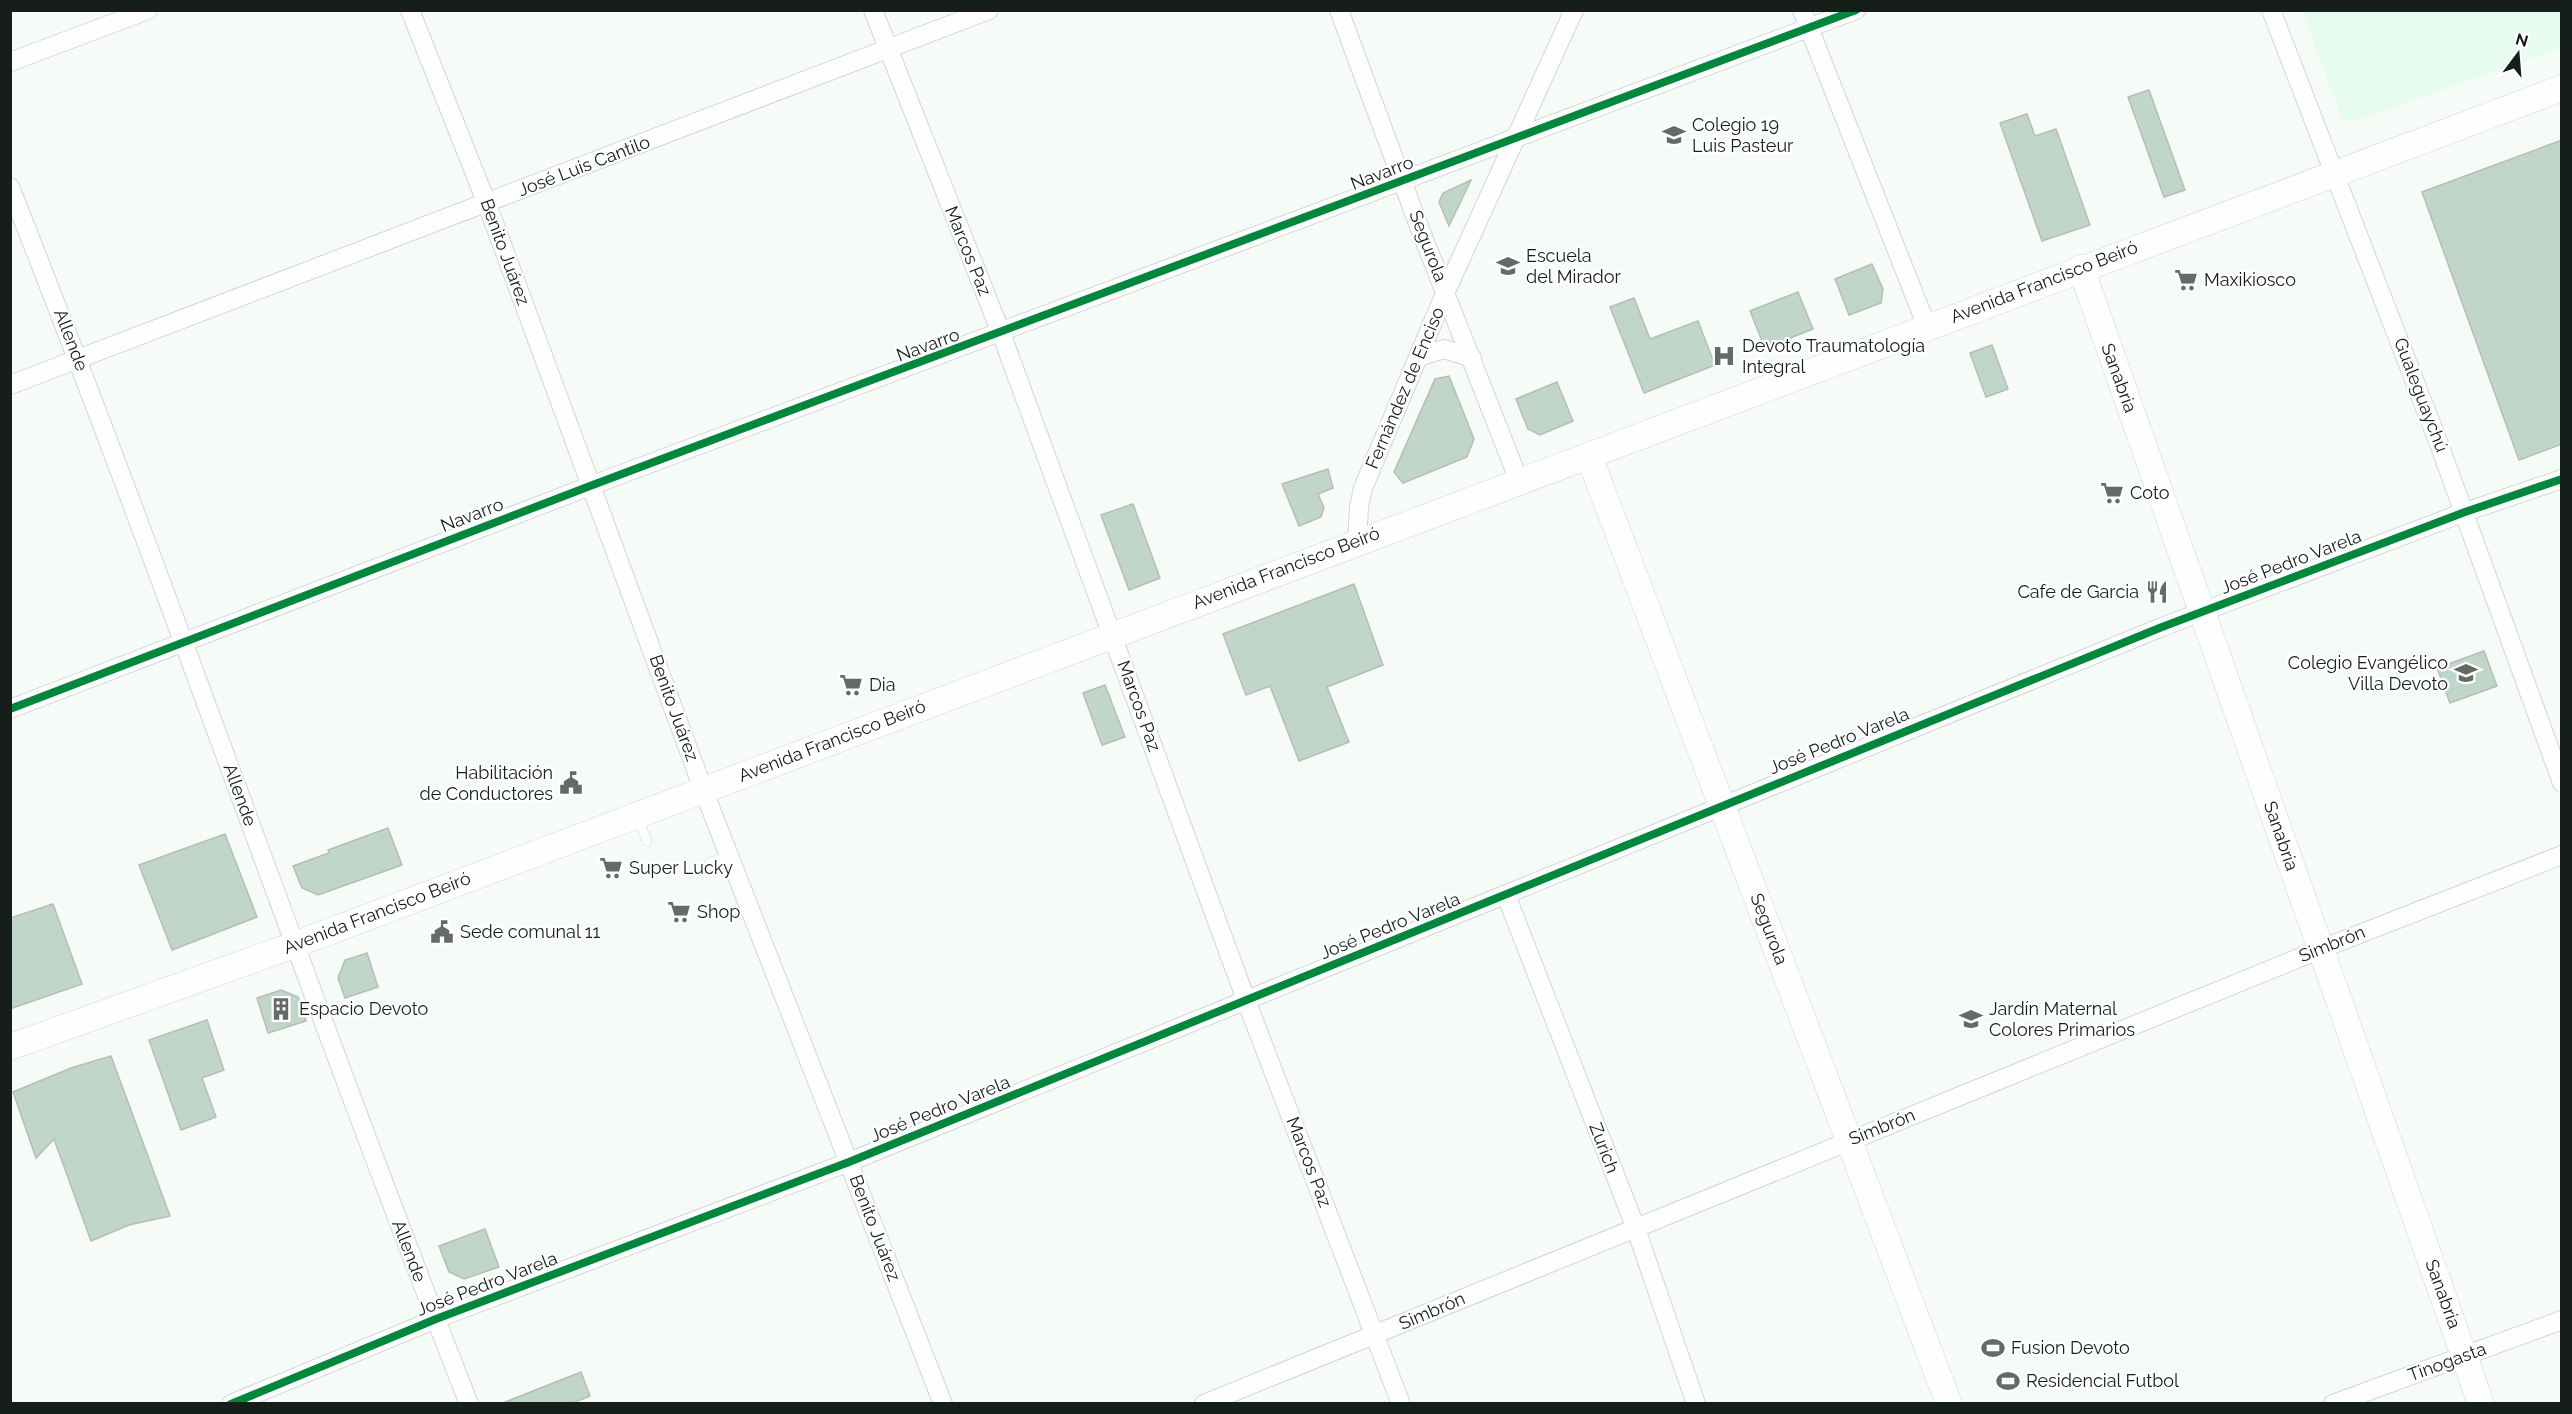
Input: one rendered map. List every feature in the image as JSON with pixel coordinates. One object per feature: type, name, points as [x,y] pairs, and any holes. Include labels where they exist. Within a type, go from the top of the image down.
[{"type":"main road","name":"Avenida Francisco Beiró","points":[[10,1047],[294,945],[2562,88]]},
{"type":"main road","name":"Sanabria","points":[[2081,268],[2481,1404]]},
{"type":"main road","name":"Segurola","points":[[1589,456],[1949,1404]]},
{"type":"street","points":[[10,62],[148,10]]},
{"type":"street","name":"Benito Juárez","points":[[410,10],[487,204],[703,789],[943,1404]]},
{"type":"street","name":"Marcos Paz","points":[[873,10],[1001,333],[1246,1000],[1401,1404]]},
{"type":"street","name":"José Luis Cantilo","points":[[10,385],[989,10]]},
{"type":"street","name":"Segurola","points":[[1339,10],[1519,481]]},
{"type":"street","name":"Fernández de Enciso","points":[[1357,542],[1359,507],[1363,488],[1446,291],[1574,10]]},
{"type":"street","points":[[1803,10],[1927,327]]},
{"type":"street","name":"Navarro","points":[[10,709],[590,486],[1856,10]]},
{"type":"street","name":"Gualeguaychú","points":[[2271,10],[2465,512],[2562,783]]},
{"type":"street","name":"Allende","points":[[10,187],[79,359],[185,641],[294,945],[469,1404]]},
{"type":"street","points":[[1418,357],[1444,349],[1472,358]]},
{"type":"street","name":"José Pedro Varela","points":[[231,1404],[436,1319],[849,1162],[2202,611],[2465,512],[2562,479]]},
{"type":"street","name":"Simbrón","points":[[1204,1404],[1376,1335],[1635,1226],[2321,949],[2562,855]]},
{"type":"street","name":"Zurich","points":[[1506,895],[1635,1226],[1696,1404]]},
{"type":"street","name":"Tinogasta","points":[[2333,1404],[2562,1320]]},
{"type":"lane","points":[[636,814],[647,841]]},
{"type":"lane","points":[[709,863],[729,856]]},
{"type":"shaded area","points":[[2302,11],[2561,11],[2561,48],[2353,122],[2342,119]]},
{"type":"building","points":[[2149,90],[2185,190],[2164,197],[2128,97]]},
{"type":"building","points":[[2027,114],[2035,136],[2056,129],[2090,225],[2042,241],[2000,123]]},
{"type":"building","points":[[2562,140],[2562,444],[2519,460],[2422,192]]},
{"type":"building","points":[[1471,180],[1449,226],[1439,202],[1443,193]]},
{"type":"building","points":[[1872,264],[1883,289],[1881,303],[1849,315],[1835,279]]},
{"type":"building","points":[[1798,292],[1813,329],[1765,348],[1750,311]]},
{"type":"building","points":[[1634,298],[1650,339],[1698,321],[1715,365],[1644,393],[1610,307]]},
{"type":"building","points":[[1992,345],[2008,389],[1986,397],[1970,353]]},
{"type":"building","points":[[1449,376],[1474,439],[1467,457],[1403,483],[1394,472],[1435,379]]},
{"type":"building","points":[[1557,382],[1573,421],[1540,435],[1528,429],[1516,399]]},
{"type":"building","points":[[1328,469],[1333,488],[1318,494],[1324,508],[1321,517],[1299,526],[1282,484]]},
{"type":"building","points":[[1133,504],[1160,578],[1129,590],[1101,515]]},
{"type":"building","points":[[1354,584],[1383,665],[1327,687],[1349,742],[1299,761],[1270,686],[1246,695],[1223,634]]},
{"type":"building","name":"Colegio Evangélico Villa Devoto","points":[[2484,651],[2497,686],[2450,703],[2437,668]]},
{"type":"building","points":[[1105,685],[1125,737],[1102,745],[1083,693]]},
{"type":"building","points":[[388,828],[402,865],[318,895],[302,888],[293,866],[329,853],[328,850]]},
{"type":"building","points":[[225,834],[257,917],[172,950],[139,865]]},
{"type":"building","points":[[53,904],[82,984],[10,1009],[10,918]]},
{"type":"building","points":[[367,953],[378,987],[345,998],[338,978],[345,960]]},
{"type":"building","name":"Espacio Devoto","points":[[281,990],[298,997],[306,1021],[268,1033],[257,998]]},
{"type":"building","points":[[207,1020],[224,1070],[202,1078],[216,1117],[181,1130],[149,1040]]},
{"type":"building","points":[[111,1056],[170,1216],[129,1225],[91,1241],[54,1139],[36,1158],[13,1092],[71,1068]]},
{"type":"building","points":[[485,1229],[499,1267],[464,1279],[449,1272],[439,1246]]},
{"type":"building","points":[[581,1372],[590,1396],[570,1404],[500,1404]]},
{"type":"cycle path","points":[[10,709],[590,486],[1856,10]]},
{"type":"cycle path","points":[[231,1404],[436,1319],[849,1162],[2162,627],[2465,512],[2562,479]]},
{"type":"place","name":"Colegio 19 Luis Pasteur","points":[[1674,135]]},
{"type":"place","name":"Escuela del Mirador","points":[[1508,266]]},
{"type":"place","name":"Maxikiosco","points":[[2186,280]]},
{"type":"place","name":"Devoto Traumatología Integral","points":[[1724,356]]},
{"type":"place","name":"Coto","points":[[2112,493]]},
{"type":"place","name":"Cafe de Garcia","points":[[2157,592]]},
{"type":"place","name":"Colegio Evangélico Villa Devoto","points":[[2466,673]]},
{"type":"place","name":"Dia","points":[[851,685]]},
{"type":"place","name":"Habilitación de Conductores","points":[[571,783]]},
{"type":"place","name":"Super Lucky","points":[[611,868]]},
{"type":"place","name":"Shop","points":[[679,912]]},
{"type":"place","name":"Sede comunal 11","points":[[442,932]]},
{"type":"place","name":"Espacio Devoto","points":[[281,1009]]},
{"type":"place","name":"Jardín Maternal Colores Primarios","points":[[1971,1019]]},
{"type":"place","name":"Fusion Devoto","points":[[1993,1348]]},
{"type":"place","name":"Residencial Futbol","points":[[2008,1381]]}]
